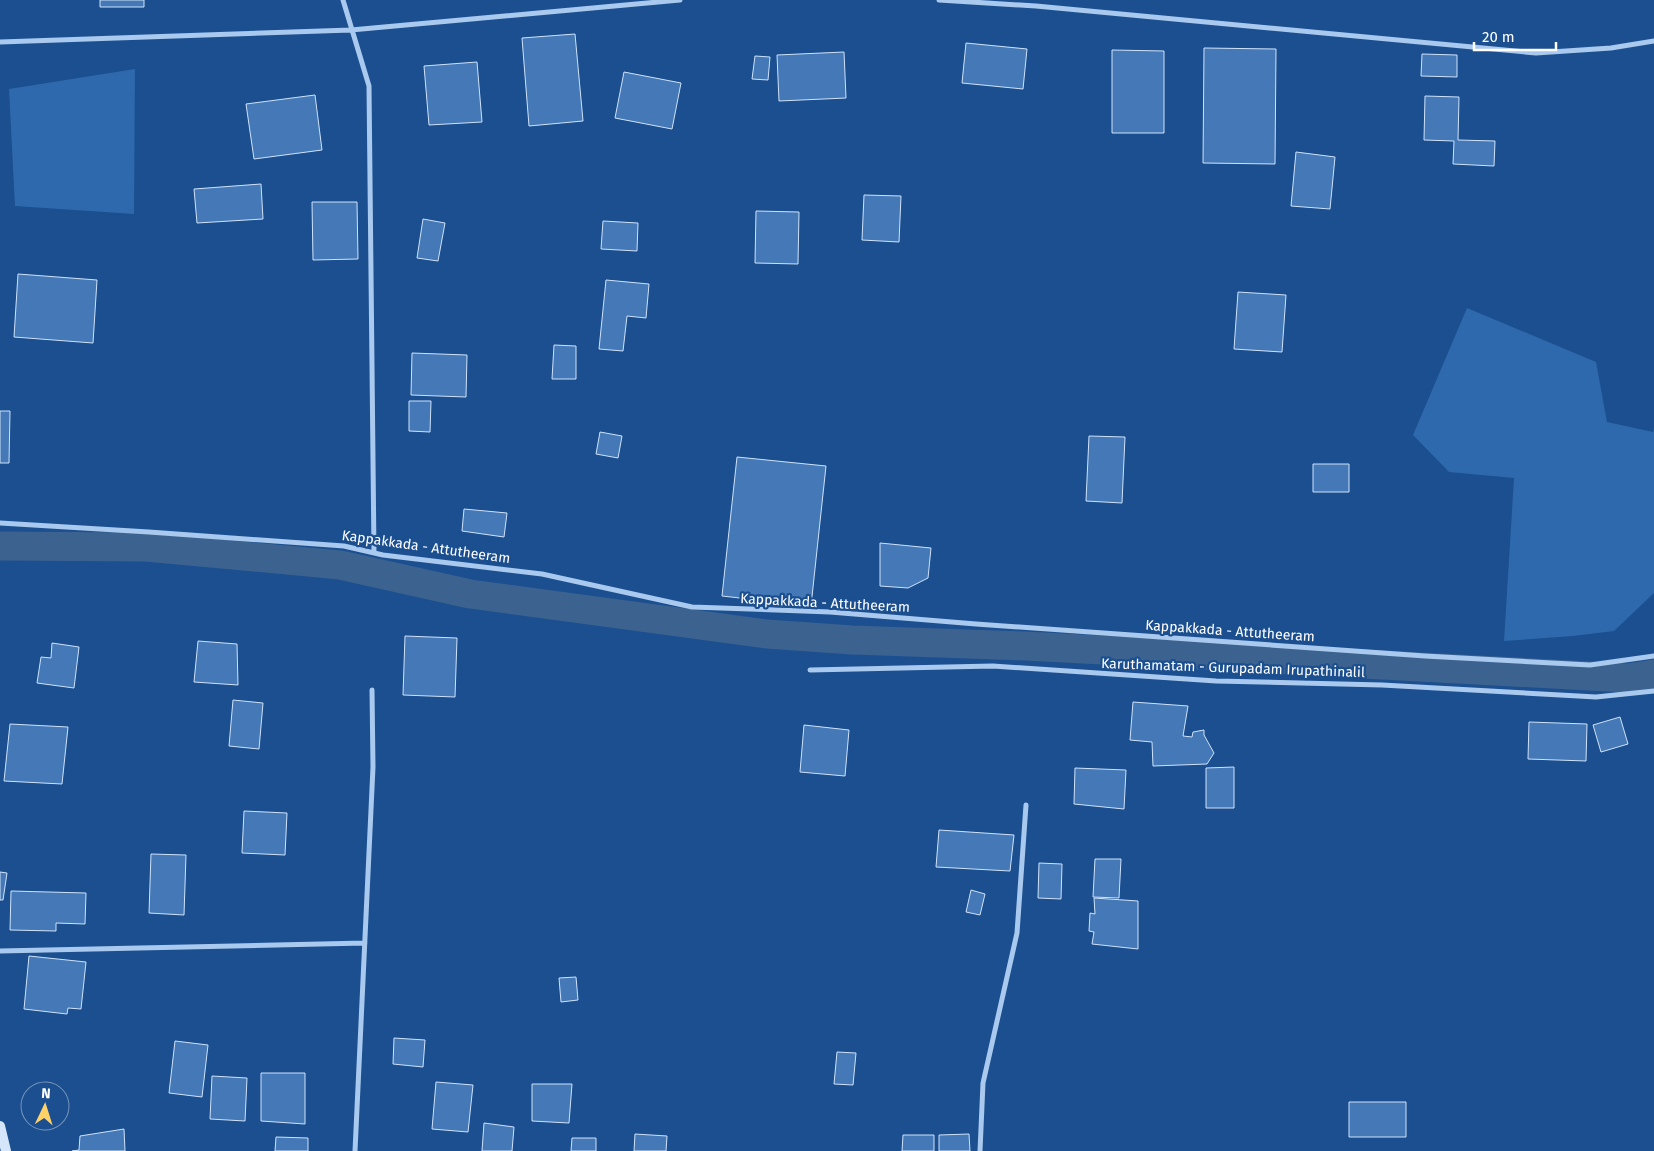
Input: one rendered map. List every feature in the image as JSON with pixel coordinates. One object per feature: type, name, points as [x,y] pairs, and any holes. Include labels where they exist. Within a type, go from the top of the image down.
[{"type":"main road","points":[[0,1126],[6,1151]]},
{"type":"street","points":[[343,0],[369,86],[374,553]]},
{"type":"street","points":[[0,42],[351,30],[652,1],[680,0]]},
{"type":"street","points":[[939,0],[1036,6],[1536,53],[1611,48],[1654,41]]},
{"type":"street","name":"Kappakkada - Attutheeram","points":[[0,523],[344,546],[374,553],[542,574],[692,607],[830,612],[1415,656],[1590,665],[1654,656]]},
{"type":"street","name":"Karuthamatam - Gurupadam Irupathinalil","points":[[810,670],[993,666],[1216,681],[1382,685],[1596,697],[1654,691]]},
{"type":"street","points":[[355,1151],[373,767],[372,690]]},
{"type":"street","points":[[980,1151],[984,1083],[1017,933],[1026,805]]},
{"type":"street","points":[[0,951],[365,943]]},
{"type":"shaded area","points":[[135,69],[134,214],[15,206],[9,89]]},
{"type":"shaded area","points":[[1467,308],[1596,362],[1607,422],[1653,432],[1654,429],[1654,593],[1614,631],[1504,641],[1514,478],[1449,472],[1413,435]]},
{"type":"building","points":[[100,0],[144,0],[144,7],[100,7]]},
{"type":"building","points":[[575,34],[583,121],[529,126],[522,38]]},
{"type":"building","points":[[966,43],[1027,49],[1023,89],[962,83]]},
{"type":"building","points":[[1204,48],[1276,49],[1275,164],[1203,163]]},
{"type":"building","points":[[1112,50],[1164,51],[1164,133],[1112,133]]},
{"type":"building","points":[[844,52],[846,98],[779,101],[777,55]]},
{"type":"building","points":[[1422,54],[1457,55],[1457,77],[1421,76]]},
{"type":"building","points":[[755,56],[770,57],[768,80],[752,79]]},
{"type":"building","points":[[477,62],[482,122],[429,125],[424,66]]},
{"type":"building","points":[[624,72],[681,83],[672,129],[615,118]]},
{"type":"building","points":[[315,95],[322,150],[254,159],[246,104]]},
{"type":"building","points":[[1425,96],[1459,97],[1458,140],[1495,141],[1494,166],[1453,164],[1454,141],[1424,140]]},
{"type":"building","points":[[1296,152],[1335,157],[1330,209],[1291,206]]},
{"type":"building","points":[[261,184],[263,219],[197,223],[194,189]]},
{"type":"building","points":[[864,195],[901,196],[899,242],[862,240]]},
{"type":"building","points":[[312,202],[357,202],[358,259],[313,260]]},
{"type":"building","points":[[756,211],[799,212],[798,264],[755,263]]},
{"type":"building","points":[[423,219],[445,223],[438,261],[417,258]]},
{"type":"building","points":[[603,221],[638,223],[637,251],[601,249]]},
{"type":"building","points":[[18,274],[97,280],[93,343],[14,337]]},
{"type":"building","points":[[606,280],[649,284],[646,318],[627,316],[623,351],[599,349]]},
{"type":"building","points":[[1238,292],[1286,295],[1282,352],[1234,349]]},
{"type":"building","points":[[554,345],[576,346],[576,379],[552,379]]},
{"type":"building","points":[[412,353],[467,355],[466,397],[411,395]]},
{"type":"building","points":[[409,401],[431,401],[430,432],[409,431]]},
{"type":"building","points":[[0,411],[10,411],[9,463],[0,463]]},
{"type":"building","points":[[600,432],[622,436],[618,458],[596,454]]},
{"type":"building","points":[[1089,436],[1125,437],[1122,503],[1086,501]]},
{"type":"building","points":[[737,457],[826,466],[811,606],[722,596]]},
{"type":"building","points":[[1313,464],[1349,464],[1349,492],[1313,492]]},
{"type":"building","points":[[464,509],[507,513],[504,537],[462,531]]},
{"type":"building","points":[[880,543],[931,548],[928,578],[908,588],[880,586]]},
{"type":"building","points":[[405,636],[457,638],[455,697],[403,695]]},
{"type":"building","points":[[198,641],[237,644],[238,685],[194,682]]},
{"type":"building","points":[[52,643],[79,647],[74,688],[37,683],[41,657],[51,658]]},
{"type":"building","points":[[233,700],[263,703],[259,749],[229,746]]},
{"type":"building","points":[[1133,702],[1188,706],[1183,736],[1192,737],[1193,732],[1204,730],[1204,735],[1214,753],[1207,764],[1153,766],[1152,742],[1130,740]]},
{"type":"building","points":[[1620,717],[1628,744],[1601,752],[1593,725]]},
{"type":"building","points":[[1529,722],[1587,724],[1586,761],[1528,759]]},
{"type":"building","points":[[10,724],[68,727],[62,784],[4,781]]},
{"type":"building","points":[[804,725],[849,730],[845,776],[800,772]]},
{"type":"building","points":[[1234,767],[1234,808],[1206,808],[1206,768]]},
{"type":"building","points":[[1075,768],[1126,770],[1124,809],[1074,804]]},
{"type":"building","points":[[244,811],[287,813],[285,855],[242,853]]},
{"type":"building","points":[[939,830],[1014,835],[1010,871],[936,867]]},
{"type":"building","points":[[151,854],[186,855],[184,915],[149,913]]},
{"type":"building","points":[[1095,859],[1121,859],[1119,898],[1093,897]]},
{"type":"building","points":[[1039,863],[1062,864],[1061,899],[1038,898]]},
{"type":"building","points":[[0,872],[7,873],[3,900],[0,900]]},
{"type":"building","points":[[971,890],[985,894],[980,915],[966,912]]},
{"type":"building","points":[[11,891],[86,893],[85,924],[56,923],[56,931],[10,930]]},
{"type":"building","points":[[1094,898],[1138,901],[1138,949],[1092,944],[1094,932],[1089,931],[1090,913],[1095,914]]},
{"type":"building","points":[[29,956],[86,962],[81,1009],[68,1008],[67,1014],[24,1009]]},
{"type":"building","points":[[576,977],[578,1000],[561,1002],[559,978]]},
{"type":"building","points":[[394,1038],[425,1040],[423,1067],[393,1064]]},
{"type":"building","points":[[175,1041],[208,1045],[202,1097],[169,1093]]},
{"type":"building","points":[[837,1052],[856,1053],[853,1085],[834,1084]]},
{"type":"building","points":[[261,1073],[305,1073],[305,1124],[261,1121]]},
{"type":"building","points":[[212,1076],[247,1078],[245,1121],[210,1119]]},
{"type":"building","points":[[436,1082],[473,1085],[468,1132],[432,1129]]},
{"type":"building","points":[[532,1084],[572,1084],[569,1123],[532,1121]]},
{"type":"building","points":[[1349,1102],[1406,1102],[1406,1137],[1349,1137]]},
{"type":"building","points":[[484,1123],[514,1127],[512,1151],[482,1151]]},
{"type":"building","points":[[124,1129],[125,1151],[72,1151],[79,1150],[80,1136]]},
{"type":"building","points":[[635,1134],[667,1136],[666,1151],[634,1151]]},
{"type":"building","points":[[969,1134],[970,1151],[939,1151],[939,1135]]},
{"type":"building","points":[[903,1135],[934,1135],[934,1151],[902,1151]]},
{"type":"building","points":[[276,1137],[308,1138],[308,1151],[275,1151]]},
{"type":"building","points":[[572,1138],[596,1138],[596,1151],[571,1151]]},
{"type":"waterway","points":[[0,546],[146,547],[340,565],[470,594],[767,634],[852,640],[1026,646],[1627,678],[1654,674]]}]
